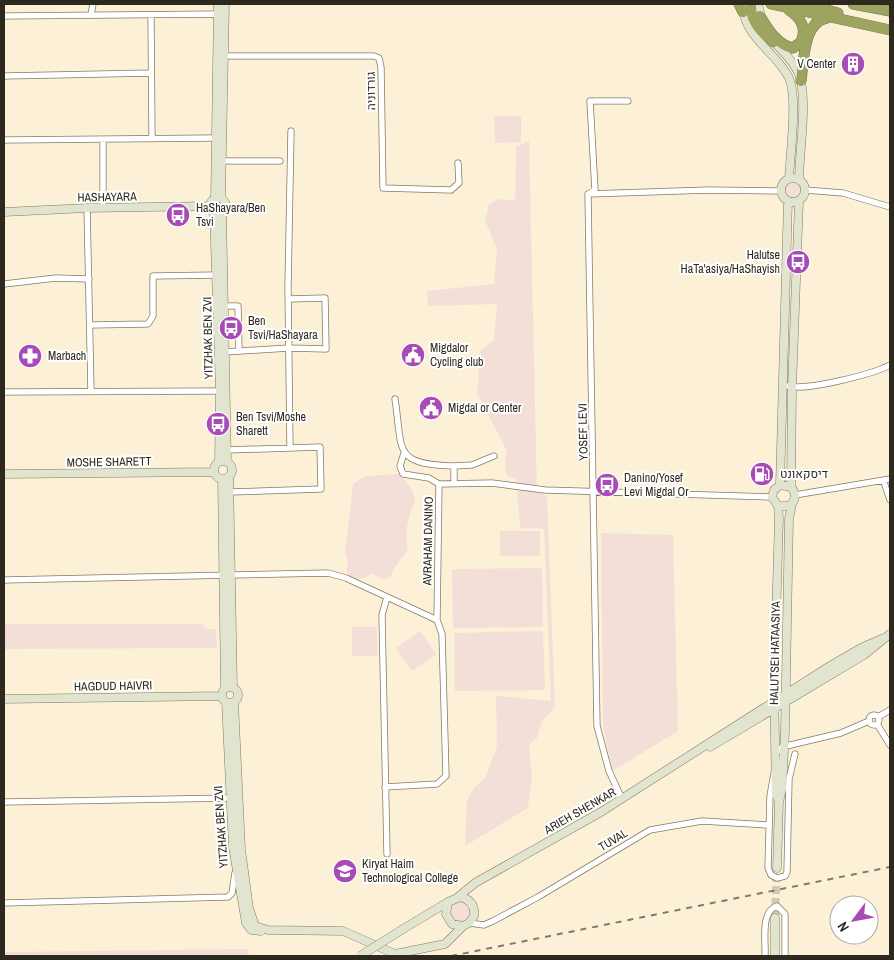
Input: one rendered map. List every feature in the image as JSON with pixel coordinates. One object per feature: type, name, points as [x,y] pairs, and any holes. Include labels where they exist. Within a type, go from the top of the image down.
[{"type":"highway","points":[[751,4],[752,14],[757,26],[774,42]]},
{"type":"highway","points":[[771,4],[890,26]]},
{"type":"highway","points":[[806,4],[830,15],[890,30]]},
{"type":"highway","points":[[853,4],[890,11]]},
{"type":"highway","points":[[760,16],[784,45],[796,47],[804,36],[803,26],[797,16],[784,7]]},
{"type":"highway","points":[[801,81],[810,32],[818,21],[830,15]]},
{"type":"street","points":[[91,15],[93,4]]},
{"type":"street","points":[[216,211],[221,161],[218,4]]},
{"type":"street","points":[[218,198],[215,138],[225,4]]},
{"type":"street","points":[[758,4],[760,16],[774,42],[789,58],[801,81],[803,101],[799,180],[804,190]]},
{"type":"street","points":[[741,6],[752,32],[782,67],[793,89],[789,179]]},
{"type":"street","points":[[4,16],[218,14]]},
{"type":"street","points":[[218,14],[224,24]]},
{"type":"street","points":[[151,15],[152,139]]},
{"type":"street","name":"גורדוניה","points":[[220,58],[374,56],[379,58],[381,68],[382,188],[450,190],[459,183],[458,163]]},
{"type":"street","points":[[4,76],[151,74]]},
{"type":"street","name":"YOSEF LEVI","points":[[622,799],[609,771],[597,726],[588,194],[595,190],[590,101],[628,101]]},
{"type":"street","points":[[290,447],[288,299],[291,131]]},
{"type":"street","points":[[4,140],[215,138]]},
{"type":"street","points":[[103,140],[103,208]]},
{"type":"street","points":[[221,161],[280,161]]},
{"type":"street","points":[[781,191],[784,182],[789,179],[799,180]]},
{"type":"street","points":[[588,194],[709,190],[781,191]]},
{"type":"street","points":[[804,190],[799,201],[792,387],[791,487],[795,495],[887,481],[890,500]]},
{"type":"street","points":[[804,190],[843,193],[890,207]]},
{"type":"street","points":[[781,191],[788,201],[780,485],[774,490],[772,497],[778,506],[785,508],[792,504]]},
{"type":"street","points":[[216,211],[226,204],[218,198]]},
{"type":"street","points":[[788,201],[799,201]]},
{"type":"street","points":[[87,208],[91,391]]},
{"type":"street","name":"HASHAYARA","points":[[4,212],[87,208],[216,211]]},
{"type":"street","name":"YITZHAK BEN ZVI","points":[[216,211],[223,462]]},
{"type":"street","name":"YITZHAK BEN ZVI","points":[[216,211],[224,306],[227,450],[223,462]]},
{"type":"street","points":[[90,325],[148,324],[153,316],[153,276],[217,275]]},
{"type":"street","points":[[4,284],[56,278],[89,279]]},
{"type":"street","points":[[225,352],[289,348],[326,349],[325,298],[288,299]]},
{"type":"street","points":[[224,306],[238,306],[239,351]]},
{"type":"street","points":[[782,378],[786,384],[792,387],[854,377],[890,365]]},
{"type":"street","points":[[4,392],[220,391]]},
{"type":"street","points":[[395,399],[400,445],[404,453],[410,458],[434,465],[454,466],[472,465],[494,456]]},
{"type":"street","points":[[227,450],[320,447],[320,489],[230,492]]},
{"type":"street","points":[[404,453],[400,466],[403,474],[429,478],[438,484]]},
{"type":"street","points":[[223,462],[232,469],[226,477],[214,472],[223,462]]},
{"type":"street","points":[[454,466],[454,483]]},
{"type":"street","name":"MOSHE SHARETT","points":[[4,474],[214,472]]},
{"type":"street","name":"YITZHAK BEN ZVI","points":[[226,477],[230,492],[227,575]]},
{"type":"street","name":"YITZHAK BEN ZVI","points":[[226,477],[230,798],[235,868],[248,926],[253,931],[343,931],[395,954],[441,945],[452,939],[466,924]]},
{"type":"street","name":"AVRAHAM DANINO","points":[[385,787],[437,784],[446,776],[442,634],[437,620],[438,484],[492,482],[545,490],[594,490],[772,497]]},
{"type":"street","points":[[780,485],[791,487]]},
{"type":"street","name":"HALUTSEI HATAASIYA","points":[[777,868],[779,802],[783,773],[785,731],[789,519],[795,495]]},
{"type":"street","name":"HALUTSEI HATAASIYA","points":[[778,506],[774,728],[775,768],[779,802]]},
{"type":"street","points":[[4,580],[328,572],[346,578],[437,620]]},
{"type":"street","points":[[386,854],[382,615],[387,597]]},
{"type":"street","name":"ARIEH SHENKAR","points":[[458,897],[470,886],[622,799],[774,704],[786,693],[861,648],[887,636]]},
{"type":"street","name":"ARIEH SHENKAR","points":[[774,704],[786,701],[864,655],[887,636]]},
{"type":"street","points":[[774,685],[755,716],[767,719],[774,728]]},
{"type":"street","points":[[785,731],[790,710],[800,693]]},
{"type":"street","name":"YITZHAK BEN ZVI","points":[[228,696],[243,869],[252,920],[259,929],[268,930]]},
{"type":"street","name":"HAGDUD HAIVRI","points":[[4,699],[228,696]]},
{"type":"street","points":[[876,724],[878,717],[890,710]]},
{"type":"street","points":[[775,754],[784,747],[841,733],[869,721],[872,715],[878,717]]},
{"type":"street","points":[[869,721],[872,724],[876,724],[890,745]]},
{"type":"street","points":[[783,773],[795,754],[808,742]]},
{"type":"street","points":[[775,768],[770,796],[768,868],[773,876],[781,877],[787,872],[788,779],[795,754]]},
{"type":"street","points":[[4,802],[230,798]]},
{"type":"street","name":"TUVAL","points":[[466,924],[493,922],[650,830],[702,821],[768,825]]},
{"type":"street","points":[[4,903],[228,897],[232,893],[234,885],[235,868]]},
{"type":"street","points":[[468,899],[470,886]]},
{"type":"street","points":[[360,956],[458,897],[468,899],[473,905],[474,913],[482,924]]},
{"type":"street","points":[[448,902],[445,910],[454,930],[452,939]]},
{"type":"street","points":[[766,956],[766,916],[771,909],[777,906],[785,914],[785,956]]},
{"type":"street","points":[[429,914],[436,914],[449,921],[466,924],[474,913]]},
{"type":"street","points":[[775,918],[775,956]]},
{"type":"shaded area","points":[[494,116],[521,116],[521,142],[495,143]]},
{"type":"shaded area","points":[[529,141],[537,491],[547,496],[555,707],[542,721],[537,738],[529,744],[532,777],[528,808],[465,846],[467,801],[474,788],[485,778],[497,746],[496,696],[551,701],[544,529],[520,528],[516,479],[507,476],[505,465],[507,451],[477,393],[481,350],[494,340],[497,304],[428,306],[427,291],[494,284],[497,249],[485,221],[489,204],[499,199],[515,201],[516,146]]},
{"type":"shaded area","points":[[788,181],[796,181],[801,186],[799,197],[788,199],[783,194],[783,186]]},
{"type":"shaded area","points":[[399,474],[412,489],[415,501],[407,526],[406,539],[408,550],[395,567],[390,578],[381,579],[373,574],[359,579],[353,578],[346,571],[348,561],[345,553],[353,484],[365,476]]},
{"type":"shaded area","points":[[500,531],[540,531],[540,556],[500,556]]},
{"type":"shaded area","points":[[601,533],[673,535],[678,731],[613,771],[603,727]]},
{"type":"shaded area","points":[[542,568],[543,627],[453,628],[452,569]]},
{"type":"shaded area","points":[[4,624],[204,624],[205,629],[216,629],[217,648],[4,649]]},
{"type":"shaded area","points":[[352,627],[377,627],[377,656],[352,656]]},
{"type":"shaded area","points":[[420,631],[436,654],[412,671],[396,648]]},
{"type":"shaded area","points":[[543,631],[545,690],[455,691],[454,633]]},
{"type":"shaded area","points":[[460,901],[468,904],[471,912],[468,920],[460,923],[452,920],[449,912],[452,904]]},
{"type":"shaded area","points":[[248,949],[249,956],[4,956],[4,952]]},
{"type":"tunnel","points":[[775,918],[777,868]]},
{"type":"railway","points":[[451,956],[890,867]]},
{"type":"place","name":"V Center","points":[[853,64]]},
{"type":"place","name":"HaShayara/Ben Tsvi","points":[[178,215]]},
{"type":"place","name":"Halutse HaTa'asiya/HaShayish","points":[[798,262]]},
{"type":"place","name":"Ben Tsvi/HaShayara","points":[[231,328]]},
{"type":"place","name":"Migdalor Cycling club","points":[[413,355]]},
{"type":"place","name":"Marbach","points":[[30,356]]},
{"type":"place","name":"Migdal or Center","points":[[431,408]]},
{"type":"place","name":"Ben Tsvi/Moshe Sharett","points":[[218,424]]},
{"type":"place","name":"דיסקאונט","points":[[762,474]]},
{"type":"place","name":"Danino/Yosef Levi Migdal Or","points":[[607,485]]},
{"type":"place","name":"Kiryat Haim Technological College","points":[[345,871]]}]
